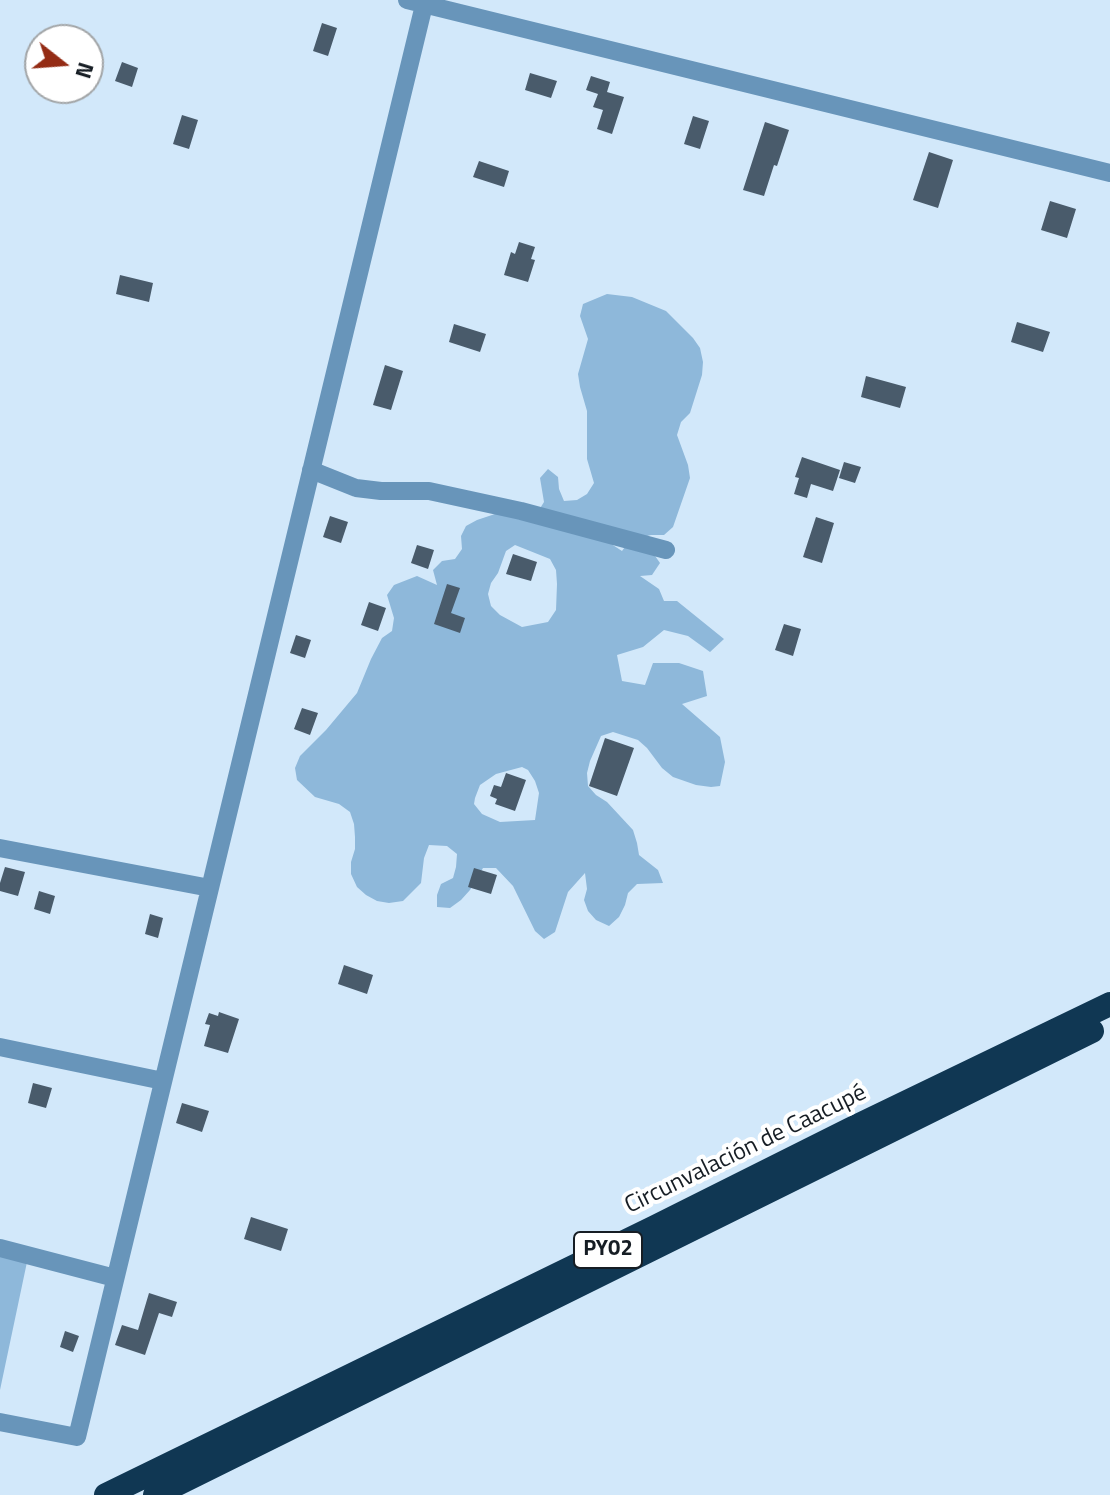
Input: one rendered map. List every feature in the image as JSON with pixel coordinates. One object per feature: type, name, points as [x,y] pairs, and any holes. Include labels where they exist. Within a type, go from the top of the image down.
[{"type":"highway","name":"Circunvalación de Caacupé","points":[[106,1495],[1110,1004]]},
{"type":"highway","name":"Circunvalación de Caacupé","points":[[155,1495],[1110,1023]]},
{"type":"street","points":[[0,1422],[77,1437],[311,470],[416,2],[1110,173]]},
{"type":"street","points":[[311,470],[356,488],[429,491],[521,511],[666,550]]},
{"type":"street","points":[[0,848],[210,888]]},
{"type":"street","points":[[0,1047],[163,1081]]},
{"type":"street","points":[[0,1248],[115,1278]]},
{"type":"shaded area","points":[[607,294],[632,297],[666,311],[700,348],[702,375],[690,413],[681,422],[677,435],[690,478],[673,527],[664,535],[602,538],[622,551],[630,540],[653,553],[660,563],[652,575],[640,576],[659,589],[664,601],[677,601],[724,639],[710,652],[688,636],[664,630],[643,647],[617,655],[622,681],[645,685],[653,663],[679,663],[703,671],[707,696],[682,704],[720,737],[725,762],[720,786],[696,785],[673,777],[638,740],[613,732],[601,736],[590,761],[588,786],[633,830],[639,855],[658,870],[663,883],[637,884],[628,893],[619,917],[609,926],[596,920],[588,911],[584,900],[587,889],[585,873],[568,892],[555,932],[544,939],[535,931],[513,886],[496,868],[483,868],[470,890],[450,908],[437,907],[441,884],[453,878],[456,867],[457,854],[447,846],[429,845],[421,883],[403,901],[389,903],[366,895],[357,887],[351,874],[355,837],[350,812],[339,804],[315,797],[297,780],[295,768],[300,756],[357,693],[382,638],[392,631],[394,618],[387,595],[394,585],[417,576],[437,585],[433,570],[442,561],[455,559],[462,549],[461,536],[466,526],[477,520],[513,508],[534,518],[544,502],[540,478],[548,469],[558,477],[564,501],[577,500],[587,494],[594,483],[587,459],[587,411],[578,374],[588,339],[580,316],[583,304]],"holes":[[[515,545],[550,559],[556,570],[556,610],[548,622],[522,627],[500,615],[491,606],[488,594],[491,583],[506,551]],[[522,767],[528,770],[539,793],[535,820],[500,822],[482,814],[474,804],[480,785],[496,774]]]},
{"type":"shaded area","points":[[0,1256],[27,1262],[0,1390]]},
{"type":"building","points":[[322,23],[337,28],[328,56],[313,51]]},
{"type":"building","points":[[122,62],[138,68],[132,87],[115,81]]},
{"type":"building","points":[[530,73],[557,81],[551,98],[525,90]]},
{"type":"building","points":[[591,76],[610,82],[607,92],[624,97],[612,134],[597,129],[603,110],[593,107],[598,94],[586,90]]},
{"type":"building","points":[[182,115],[198,120],[189,149],[173,144]]},
{"type":"building","points":[[693,116],[709,121],[700,149],[684,144]]},
{"type":"building","points":[[765,122],[789,130],[764,196],[743,190]]},
{"type":"building","points":[[929,152],[953,160],[938,208],[913,200]]},
{"type":"building","points":[[479,161],[509,171],[504,187],[473,177]]},
{"type":"building","points":[[1050,201],[1076,209],[1067,238],[1041,230]]},
{"type":"building","points":[[519,242],[535,247],[531,259],[535,260],[528,282],[504,275],[511,252],[515,254]]},
{"type":"building","points":[[120,275],[153,283],[149,302],[116,294]]},
{"type":"building","points":[[1017,322],[1050,332],[1043,352],[1011,342]]},
{"type":"building","points":[[454,324],[486,334],[480,352],[449,342]]},
{"type":"building","points":[[385,365],[403,371],[391,410],[373,405]]},
{"type":"building","points":[[866,376],[906,387],[900,408],[861,397]]},
{"type":"building","points":[[802,457],[840,470],[833,491],[811,484],[807,498],[794,494],[799,478],[795,477]]},
{"type":"building","points":[[844,462],[861,467],[855,483],[839,478]]},
{"type":"building","points":[[330,516],[348,522],[341,543],[323,537]]},
{"type":"building","points":[[816,517],[834,523],[822,563],[803,557]]},
{"type":"building","points":[[417,545],[434,550],[428,569],[411,563]]},
{"type":"building","points":[[513,554],[537,562],[531,581],[506,574]]},
{"type":"building","points":[[447,584],[460,588],[451,613],[465,618],[460,633],[434,624]]},
{"type":"building","points":[[369,602],[386,608],[378,631],[361,625]]},
{"type":"building","points":[[784,624],[801,629],[793,656],[775,650]]},
{"type":"building","points":[[296,635],[311,640],[305,658],[290,653]]},
{"type":"building","points":[[302,708],[318,713],[310,735],[294,729]]},
{"type":"building","points":[[605,738],[634,748],[617,796],[589,786]]},
{"type":"building","points":[[506,773],[526,780],[515,811],[495,804],[497,799],[490,796],[494,785],[501,787]]},
{"type":"building","points":[[5,867],[25,872],[18,896],[0,891]]},
{"type":"building","points":[[474,868],[497,875],[491,894],[468,887]]},
{"type":"building","points":[[39,891],[55,896],[50,914],[34,909]]},
{"type":"building","points":[[150,914],[163,918],[158,938],[145,934]]},
{"type":"building","points":[[344,965],[373,975],[367,994],[338,984]]},
{"type":"building","points":[[219,1012],[239,1019],[228,1053],[204,1046],[210,1025],[205,1024],[209,1013],[218,1016]]},
{"type":"building","points":[[33,1083],[52,1088],[46,1108],[28,1103]]},
{"type":"building","points":[[182,1103],[209,1111],[202,1132],[176,1123]]},
{"type":"building","points":[[251,1217],[288,1229],[281,1251],[244,1239]]},
{"type":"building","points":[[149,1293],[177,1302],[172,1317],[159,1313],[145,1355],[115,1345],[122,1325],[138,1330]]},
{"type":"building","points":[[65,1331],[79,1336],[73,1352],[60,1347]]}]
